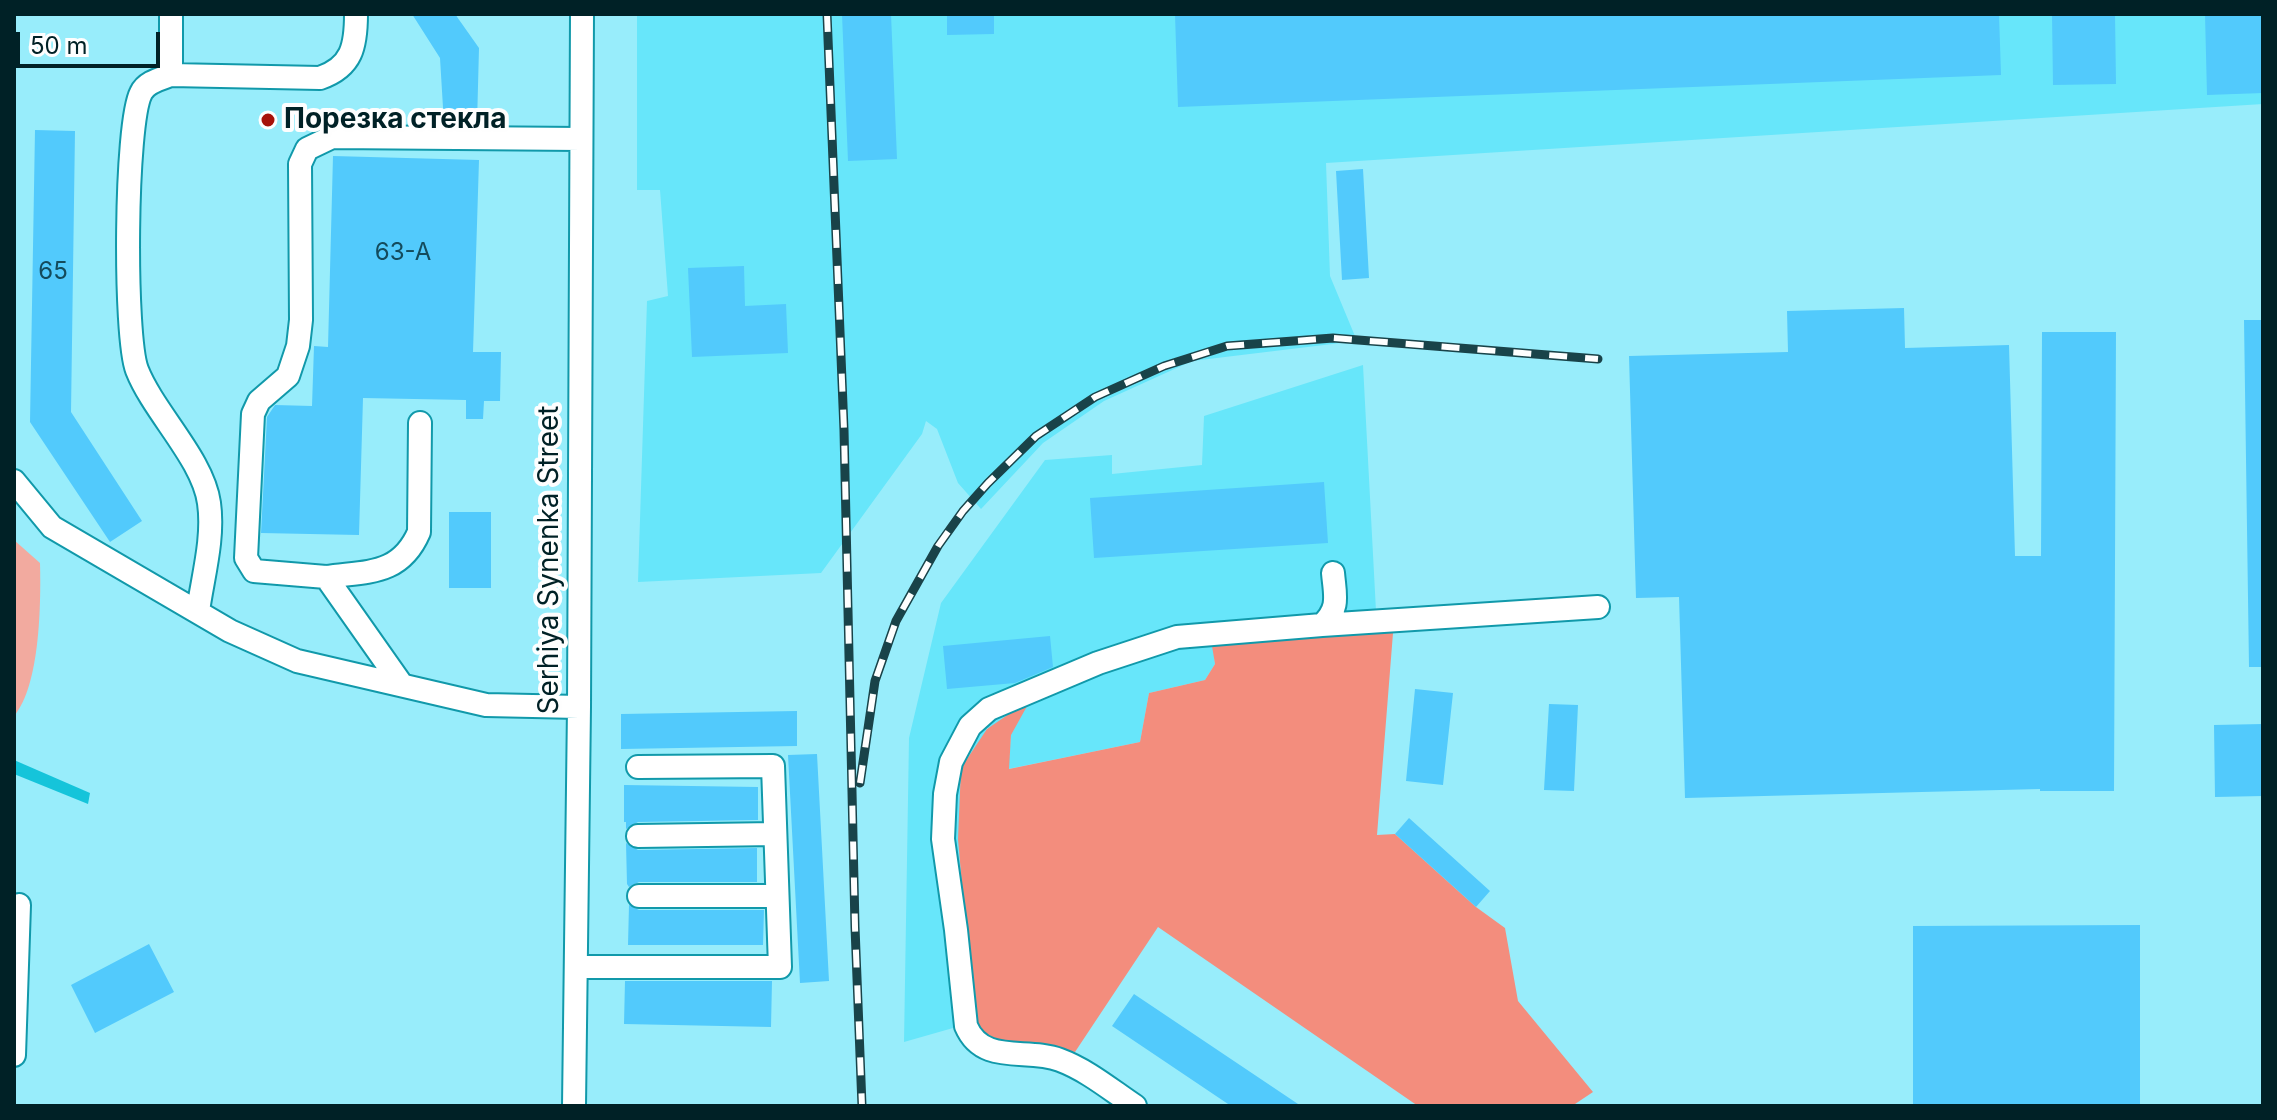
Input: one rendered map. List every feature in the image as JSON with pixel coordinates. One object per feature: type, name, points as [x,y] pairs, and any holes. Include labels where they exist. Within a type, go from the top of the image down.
[{"type":"street","points":[[171,14],[171,75]]},
{"type":"street","points":[[198,611],[210,532],[209,501],[200,476],[145,389],[131,347],[129,271],[133,119],[143,88],[171,75],[320,78],[335,73],[345,63],[356,33],[356,14]]},
{"type":"street","name":"Serhiya Synenka Street","points":[[574,1106],[582,14]]},
{"type":"street","points":[[420,423],[419,532],[401,560],[387,568],[326,577],[254,571],[249,565],[245,548],[253,414],[259,401],[288,376],[298,346],[301,320],[300,164],[307,149],[332,137],[581,139]]},
{"type":"street","points":[[17,490],[52,527],[230,631],[297,661],[486,705],[579,707]]},
{"type":"street","points":[[1322,625],[1332,616],[1335,608],[1333,573]]},
{"type":"street","points":[[326,577],[402,685]]},
{"type":"street","points":[[1135,1106],[1059,1059],[986,1049],[971,1037],[966,1026],[943,839],[945,794],[951,762],[970,726],[989,709],[1098,663],[1177,637],[1598,607]]},
{"type":"street","points":[[576,967],[780,967],[773,766],[638,767]]},
{"type":"street","points":[[638,836],[775,834]]},
{"type":"street","points":[[639,896],[777,896]]},
{"type":"street","points":[[14,1055],[19,905]]},
{"type":"shaded area","points":[[637,14],[2263,14],[2263,104],[1326,163],[1330,276],[1357,341],[1192,361],[1104,401],[1043,443],[981,509],[958,483],[937,429],[926,421],[922,434],[821,573],[638,582],[647,301],[668,296],[660,190],[637,190]]},
{"type":"shaded area","points":[[1363,365],[1377,630],[1213,646],[1215,664],[1205,680],[1149,693],[1140,742],[1008,769],[1011,735],[987,728],[974,1022],[904,1042],[909,738],[941,603],[1045,460],[1112,455],[1112,474],[1202,465],[1204,416]]},
{"type":"shaded area","points":[[14,540],[40,563],[40,580],[34,665],[23,702],[14,716]]},
{"type":"shaded area","points":[[1377,630],[1393,633],[1377,835],[1395,834],[1476,907],[1505,928],[1518,1001],[1593,1092],[1572,1106],[1418,1106],[1158,927],[1075,1052],[992,1041],[974,1022],[958,839],[961,768],[987,729],[1031,699],[1011,735],[1009,769],[1140,742],[1149,693],[1205,680],[1215,664],[1212,646]]},
{"type":"shaded area","points":[[14,760],[90,793],[88,804],[14,774]]},
{"type":"building","points":[[412,14],[455,14],[479,48],[477,124],[444,124],[440,58]]},
{"type":"building","points":[[842,14],[891,14],[897,159],[848,161]]},
{"type":"building","points":[[947,14],[994,14],[994,34],[947,35]]},
{"type":"building","points":[[1175,14],[1999,14],[2001,75],[1178,107]]},
{"type":"building","points":[[2052,14],[2115,14],[2116,84],[2053,85]]},
{"type":"building","points":[[2205,14],[2263,14],[2263,93],[2207,95]]},
{"type":"building","points":[[35,130],[75,131],[71,412],[142,521],[110,542],[30,422]]},
{"type":"building","points":[[333,156],[479,160],[473,352],[501,352],[500,401],[484,401],[483,419],[466,419],[466,400],[363,398],[359,535],[261,533],[267,417],[275,405],[312,406],[314,346],[328,347]]},
{"type":"building","points":[[1363,169],[1369,278],[1342,280],[1336,171]]},
{"type":"building","points":[[744,266],[745,306],[786,304],[788,353],[692,357],[688,268]]},
{"type":"building","points":[[1904,308],[1905,348],[2009,345],[2015,556],[2041,556],[2042,332],[2116,332],[2114,791],[2040,789],[1685,798],[1679,597],[1636,598],[1629,356],[1788,352],[1787,311]]},
{"type":"building","points":[[2244,320],[2263,320],[2263,667],[2249,667]]},
{"type":"building","points":[[1324,482],[1328,543],[1094,558],[1090,498]]},
{"type":"building","points":[[449,512],[491,512],[491,588],[449,588]]},
{"type":"building","points":[[1050,636],[1053,667],[1015,683],[947,689],[943,646]]},
{"type":"building","points":[[1415,689],[1453,693],[1443,785],[1406,781]]},
{"type":"building","points":[[1549,704],[1578,705],[1574,791],[1544,790]]},
{"type":"building","points":[[797,711],[797,746],[621,749],[621,714]]},
{"type":"building","points":[[2263,724],[2263,796],[2215,797],[2214,725]]},
{"type":"building","points":[[817,754],[829,981],[800,983],[788,755]]},
{"type":"building","points":[[624,785],[758,787],[758,820],[638,822],[626,829]]},
{"type":"building","points":[[1409,818],[1490,891],[1476,907],[1395,834]]},
{"type":"building","points":[[626,843],[638,850],[757,848],[757,882],[639,882],[629,887]]},
{"type":"building","points":[[629,905],[639,910],[764,910],[763,945],[628,945]]},
{"type":"building","points":[[2140,925],[2140,1106],[1913,1106],[1913,926]]},
{"type":"building","points":[[149,944],[174,992],[95,1033],[71,985]]},
{"type":"building","points":[[625,981],[772,981],[771,1027],[624,1024]]},
{"type":"building","points":[[1134,994],[1301,1106],[1231,1106],[1112,1026]]},
{"type":"railway","points":[[827,14],[844,430],[862,1106]]},
{"type":"railway","points":[[860,783],[875,681],[896,621],[938,546],[963,511],[1036,436],[1095,397],[1164,366],[1227,346],[1333,338],[1598,359]]},
{"type":"place","name":"Порезка стекла","points":[[268,120]]}]
